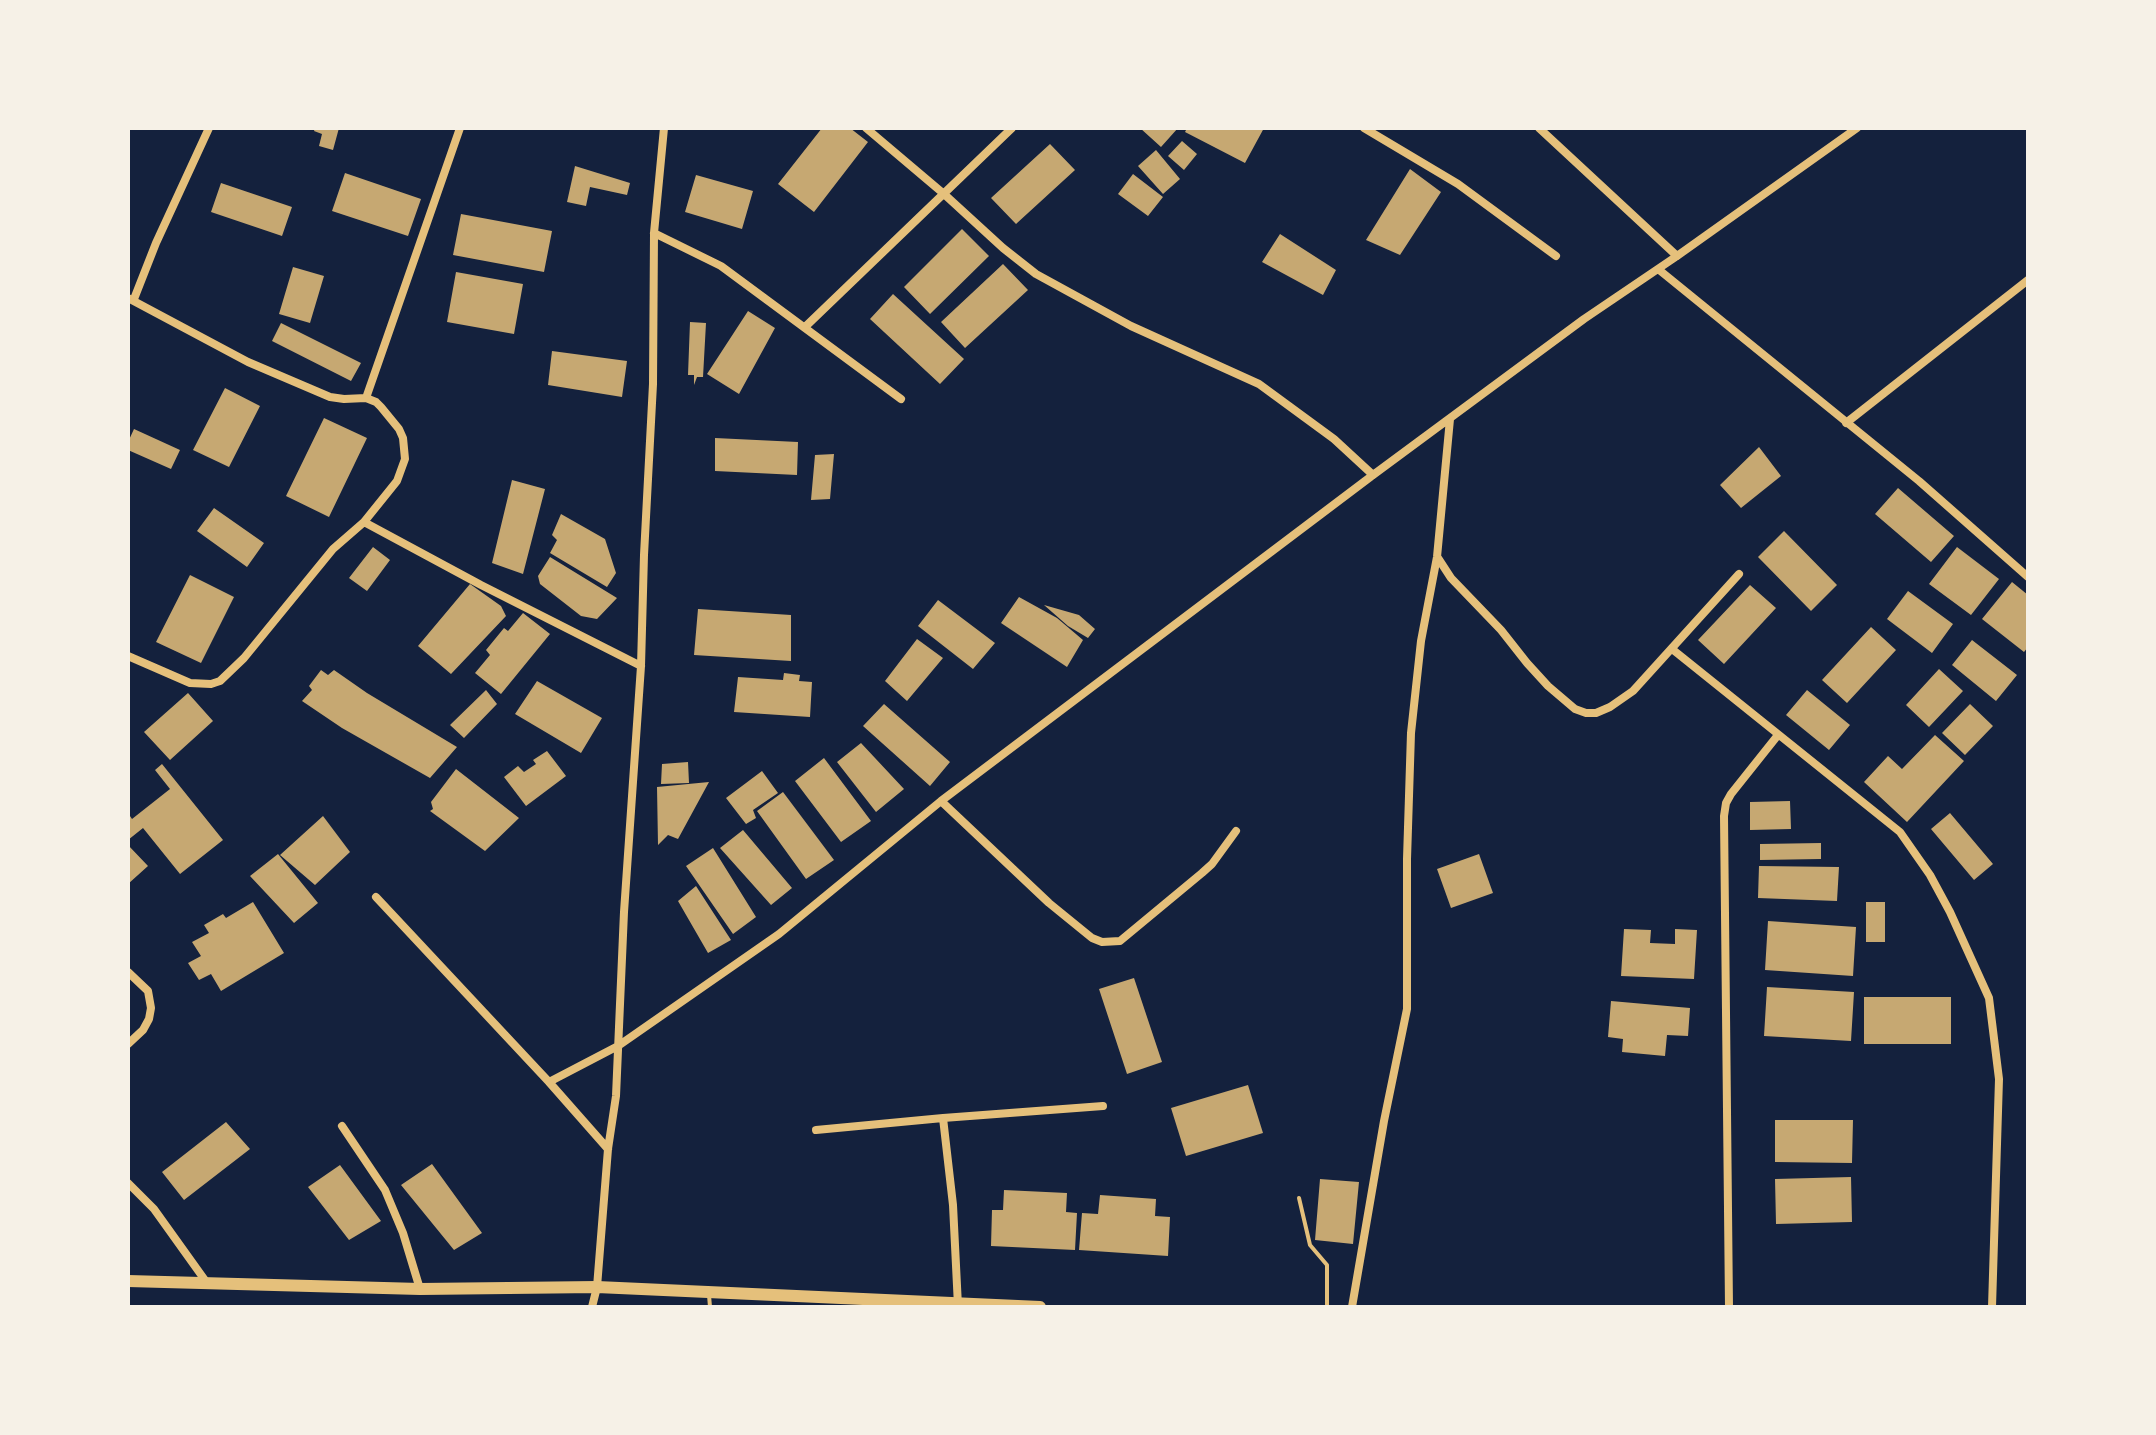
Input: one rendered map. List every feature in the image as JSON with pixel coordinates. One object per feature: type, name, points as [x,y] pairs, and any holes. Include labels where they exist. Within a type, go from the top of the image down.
[{"type":"main road","points":[[128,1281],[420,1289],[597,1287],[958,1306],[1040,1307]]},
{"type":"street","points":[[128,656],[190,683],[220,681],[244,658],[333,549],[364,522],[397,481],[405,459],[399,429],[376,402],[366,398],[330,397],[248,362],[131,298],[209,128]]},
{"type":"street","points":[[366,398],[460,128]]},
{"type":"street","points":[[592,1307],[597,1287],[608,1149],[616,1096],[624,912],[641,666],[653,384],[654,233],[664,128]]},
{"type":"street","points":[[866,128],[1036,274],[1131,326],[1259,384],[1334,439],[1373,475]]},
{"type":"street","points":[[805,327],[1012,128]]},
{"type":"street","points":[[1364,128],[1458,184],[1556,256]]},
{"type":"street","points":[[1539,128],[1677,256]]},
{"type":"street","points":[[549,1082],[618,1046],[792,924],[941,801],[1373,475],[1584,319],[1857,128]]},
{"type":"street","points":[[654,233],[721,266],[901,399]]},
{"type":"street","points":[[1658,269],[1919,481],[2028,577]]},
{"type":"street","points":[[1846,423],[2028,280]]},
{"type":"street","points":[[1352,1307],[1407,1009],[1411,733],[1421,641],[1437,557],[1450,419]]},
{"type":"street","points":[[364,522],[641,666]]},
{"type":"street","points":[[1437,557],[1451,578],[1501,630],[1548,686],[1575,709],[1586,713],[1596,713],[1610,707],[1633,691],[1739,574]]},
{"type":"street","points":[[1672,649],[1900,832],[1930,875],[1950,912],[1989,998],[1999,1079],[1992,1307]]},
{"type":"street","points":[[1729,1307],[1724,816],[1731,794],[1778,735]]},
{"type":"street","points":[[941,801],[1049,903],[1092,938],[1102,942],[1120,941],[1212,864],[1236,831]]},
{"type":"street","points":[[376,897],[608,1149]]},
{"type":"street","points":[[128,972],[148,991],[151,1008],[143,1030],[128,1044]]},
{"type":"street","points":[[816,1130],[1103,1106]]},
{"type":"street","points":[[943,1118],[953,1205],[958,1306]]},
{"type":"street","points":[[342,1126],[385,1190],[403,1233],[420,1289]]},
{"type":"street","points":[[128,1183],[154,1209],[208,1284]]},
{"type":"lane","points":[[1299,1198],[1310,1245],[1327,1265],[1327,1307]]},
{"type":"lane","points":[[708,1293],[710,1307]]},
{"type":"building","points":[[315,128],[339,128],[333,150],[319,146],[322,134],[314,131]]},
{"type":"building","points":[[822,128],[850,128],[868,142],[814,212],[778,184]]},
{"type":"building","points":[[1140,128],[1178,128],[1161,147]]},
{"type":"building","points":[[1187,128],[1264,128],[1245,163],[1185,132]]},
{"type":"building","points":[[1182,141],[1197,154],[1184,170],[1168,156]]},
{"type":"building","points":[[1050,144],[1075,170],[1016,224],[991,198]]},
{"type":"building","points":[[1156,150],[1180,179],[1163,194],[1138,166]]},
{"type":"building","points":[[575,166],[630,183],[627,195],[590,187],[586,206],[567,202]]},
{"type":"building","points":[[1410,169],[1441,192],[1400,255],[1366,240]]},
{"type":"building","points":[[345,173],[421,199],[408,236],[332,211]]},
{"type":"building","points":[[1133,174],[1163,197],[1148,216],[1118,194]]},
{"type":"building","points":[[696,175],[753,191],[742,229],[685,212]]},
{"type":"building","points":[[221,183],[292,207],[282,236],[211,212]]},
{"type":"building","points":[[461,214],[552,231],[544,272],[453,255]]},
{"type":"building","points":[[962,229],[989,256],[930,314],[904,287]]},
{"type":"building","points":[[1280,234],[1336,270],[1323,295],[1262,262]]},
{"type":"building","points":[[1003,264],[1028,290],[965,348],[941,322]]},
{"type":"building","points":[[293,267],[324,276],[310,323],[279,314]]},
{"type":"building","points":[[456,272],[523,284],[514,334],[447,322]]},
{"type":"building","points":[[893,294],[964,359],[940,384],[870,319]]},
{"type":"building","points":[[748,311],[775,328],[739,394],[707,374]]},
{"type":"building","points":[[690,322],[706,323],[703,377],[697,377],[694,385],[694,375],[688,375]]},
{"type":"building","points":[[281,323],[361,363],[351,381],[272,341]]},
{"type":"building","points":[[552,351],[627,361],[622,397],[548,385]]},
{"type":"building","points":[[225,388],[260,406],[229,467],[193,450]]},
{"type":"building","points":[[324,418],[367,438],[329,517],[286,496]]},
{"type":"building","points":[[134,429],[180,450],[171,469],[128,450]]},
{"type":"building","points":[[715,438],[798,442],[797,475],[715,471]]},
{"type":"building","points":[[1759,447],[1781,476],[1741,508],[1720,485]]},
{"type":"building","points":[[834,454],[830,499],[811,500],[815,455]]},
{"type":"building","points":[[512,480],[545,489],[523,574],[492,563]]},
{"type":"building","points":[[1898,488],[1954,536],[1931,562],[1875,514]]},
{"type":"building","points":[[214,508],[264,543],[247,567],[197,531]]},
{"type":"building","points":[[561,514],[605,539],[616,573],[607,587],[550,553],[557,540],[552,535]]},
{"type":"building","points":[[1784,531],[1837,585],[1811,611],[1758,557]]},
{"type":"building","points":[[373,547],[390,560],[367,591],[349,578]]},
{"type":"building","points":[[1957,547],[1999,579],[1971,615],[1929,584]]},
{"type":"building","points":[[550,557],[617,598],[597,619],[581,616],[540,584],[538,576]]},
{"type":"building","points":[[190,575],[234,597],[201,663],[156,642]]},
{"type":"building","points":[[2012,582],[2028,595],[2028,647],[2024,652],[1982,619]]},
{"type":"building","points":[[470,584],[501,606],[506,616],[451,674],[418,646]]},
{"type":"building","points":[[1750,585],[1776,608],[1724,664],[1698,640]]},
{"type":"building","points":[[1908,591],[1953,624],[1932,653],[1887,619]]},
{"type":"building","points":[[1019,597],[1057,618],[1083,640],[1067,667],[1001,623]]},
{"type":"building","points":[[938,600],[995,643],[973,669],[918,626]]},
{"type":"building","points":[[1044,605],[1079,615],[1095,629],[1088,638],[1068,626]]},
{"type":"building","points":[[698,609],[791,615],[791,661],[694,655]]},
{"type":"building","points":[[523,613],[550,634],[501,694],[475,673],[490,655],[486,650],[504,628],[508,631]]},
{"type":"building","points":[[1871,627],[1896,650],[1847,703],[1822,680]]},
{"type":"building","points":[[917,639],[943,658],[907,701],[885,681]]},
{"type":"building","points":[[1972,640],[2017,675],[1996,701],[1952,665]]},
{"type":"building","points":[[1939,669],[1963,691],[1929,727],[1906,705]]},
{"type":"building","points":[[321,670],[328,675],[334,670],[457,747],[430,778],[342,728],[302,701],[312,690],[309,686]]},
{"type":"building","points":[[784,673],[800,675],[799,681],[812,682],[810,717],[734,712],[738,677],[783,680]]},
{"type":"building","points":[[537,681],[602,718],[581,753],[515,714]]},
{"type":"building","points":[[486,690],[497,704],[464,738],[450,725]]},
{"type":"building","points":[[1807,690],[1850,725],[1829,750],[1786,715]]},
{"type":"building","points":[[188,693],[213,721],[170,760],[144,732]]},
{"type":"building","points":[[884,704],[950,762],[930,786],[863,726]]},
{"type":"building","points":[[1970,704],[1993,726],[1965,755],[1942,733]]},
{"type":"building","points":[[1935,735],[1964,761],[1907,822],[1864,782],[1888,756],[1902,769]]},
{"type":"building","points":[[861,743],[904,789],[876,812],[837,762]]},
{"type":"building","points":[[547,751],[566,776],[526,806],[504,777],[518,766],[524,772],[536,764],[533,760]]},
{"type":"building","points":[[824,758],[871,821],[841,842],[795,781]]},
{"type":"building","points":[[688,762],[689,783],[661,784],[662,764]]},
{"type":"building","points":[[162,764],[223,840],[180,874],[143,828],[128,840],[128,813],[132,819],[170,789],[155,770]]},
{"type":"building","points":[[456,769],[519,818],[485,851],[430,811],[433,809],[431,802]]},
{"type":"building","points":[[762,771],[778,793],[753,810],[756,818],[746,824],[726,798]]},
{"type":"building","points":[[709,782],[678,839],[668,835],[658,845],[657,787]]},
{"type":"building","points":[[783,792],[834,860],[806,879],[757,811]]},
{"type":"building","points":[[1790,801],[1791,829],[1750,830],[1750,802]]},
{"type":"building","points":[[1950,813],[1993,864],[1974,880],[1931,829]]},
{"type":"building","points":[[323,816],[350,852],[315,885],[280,855]]},
{"type":"building","points":[[743,830],[792,888],[771,905],[720,848]]},
{"type":"building","points":[[1821,843],[1821,859],[1760,860],[1760,844]]},
{"type":"building","points":[[128,845],[148,866],[128,884]]},
{"type":"building","points":[[713,848],[756,917],[733,934],[686,866]]},
{"type":"building","points":[[278,854],[318,903],[294,923],[250,876]]},
{"type":"building","points":[[1479,854],[1493,893],[1451,908],[1437,869]]},
{"type":"building","points":[[1759,866],[1839,867],[1837,901],[1758,898]]},
{"type":"building","points":[[696,886],[731,940],[708,953],[678,901]]},
{"type":"building","points":[[253,902],[284,953],[221,991],[211,974],[199,980],[188,963],[201,956],[192,942],[209,933],[204,925],[223,914],[226,918]]},
{"type":"building","points":[[1866,902],[1885,902],[1885,942],[1866,942]]},
{"type":"building","points":[[1768,921],[1856,927],[1853,976],[1765,970]]},
{"type":"building","points":[[1624,929],[1651,930],[1650,943],[1675,944],[1675,929],[1697,930],[1694,979],[1621,976]]},
{"type":"building","points":[[1134,978],[1162,1062],[1127,1074],[1099,989]]},
{"type":"building","points":[[1767,987],[1854,992],[1851,1041],[1764,1036]]},
{"type":"building","points":[[1864,997],[1951,997],[1951,1044],[1864,1044]]},
{"type":"building","points":[[1611,1001],[1690,1008],[1688,1036],[1667,1035],[1665,1056],[1622,1052],[1623,1039],[1608,1037]]},
{"type":"building","points":[[1248,1085],[1263,1133],[1186,1156],[1171,1108]]},
{"type":"building","points":[[1775,1120],[1853,1120],[1852,1163],[1775,1162]]},
{"type":"building","points":[[226,1122],[250,1149],[184,1200],[162,1172]]},
{"type":"building","points":[[432,1164],[482,1233],[454,1250],[401,1185]]},
{"type":"building","points":[[340,1165],[381,1221],[349,1240],[308,1187]]},
{"type":"building","points":[[1851,1177],[1852,1222],[1776,1224],[1775,1179]]},
{"type":"building","points":[[1320,1179],[1359,1182],[1353,1244],[1315,1240]]},
{"type":"building","points":[[1004,1190],[1067,1193],[1066,1212],[1077,1213],[1075,1250],[991,1246],[992,1210],[1003,1210]]},
{"type":"building","points":[[1100,1195],[1156,1199],[1155,1216],[1170,1217],[1168,1256],[1079,1250],[1082,1213],[1098,1214]]}]
